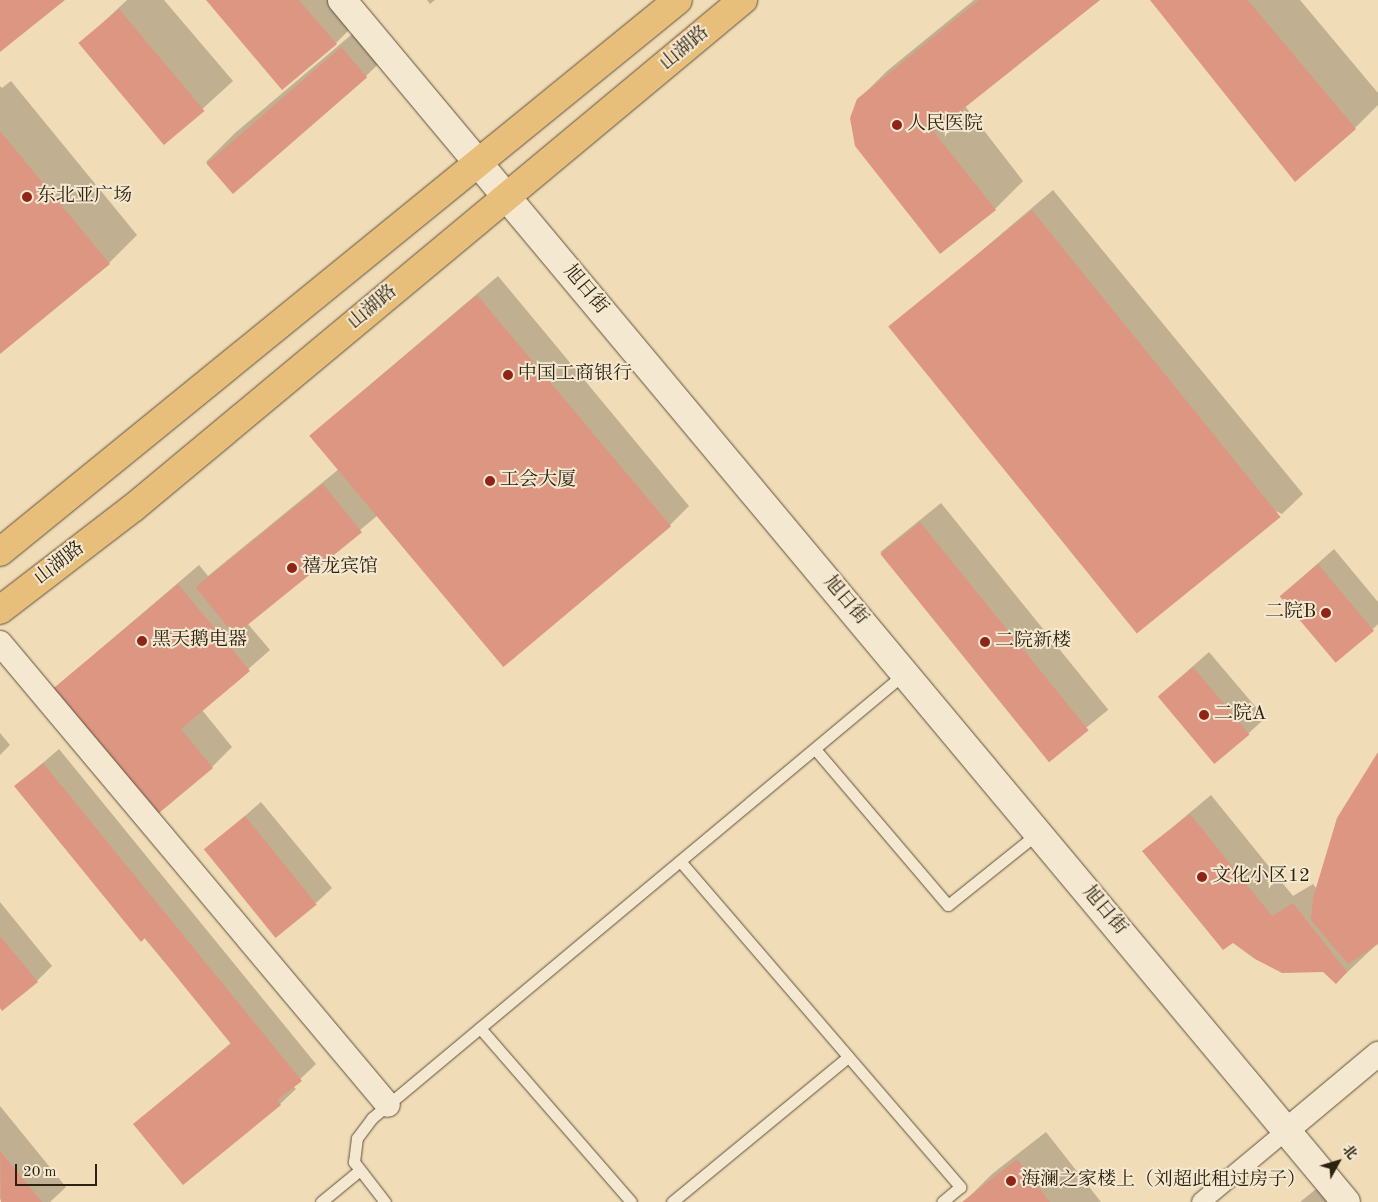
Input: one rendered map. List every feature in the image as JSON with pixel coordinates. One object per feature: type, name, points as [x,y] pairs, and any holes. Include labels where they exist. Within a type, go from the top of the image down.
[{"type":"main road","name":"旭日街","points":[[342,0],[1346,1202]]},
{"type":"main road","points":[[0,552],[678,0]]},
{"type":"main road","name":"山湖路","points":[[0,610],[133,508],[743,0]]},
{"type":"street","points":[[0,643],[388,1105]]},
{"type":"street","points":[[1202,1202],[1378,1054]]},
{"type":"lane","points":[[385,1202],[354,1162],[357,1138],[388,1105],[905,673]]},
{"type":"lane","points":[[815,749],[948,905],[1038,833]]},
{"type":"lane","points":[[680,862],[960,1187],[942,1202]]},
{"type":"lane","points":[[480,1028],[631,1202]]},
{"type":"lane","points":[[672,1202],[848,1057]]},
{"type":"lane","points":[[321,1202],[360,1170]]},
{"type":"building","points":[[0,0],[65,0],[0,52]]},
{"type":"building","points":[[206,0],[299,0],[337,44],[282,90]]},
{"type":"building","name":"人民医院","points":[[979,0],[1100,0],[934,132],[996,210],[940,254],[855,146],[850,118],[857,99]]},
{"type":"building","points":[[1150,0],[1248,0],[1356,129],[1295,182]]},
{"type":"building","points":[[119,9],[204,111],[164,145],[78,43]]},
{"type":"building","points":[[341,47],[367,77],[233,194],[207,164]]},
{"type":"building","name":"东北亚广场","points":[[0,131],[110,264],[0,354]]},
{"type":"building","points":[[1032,210],[1281,517],[1137,633],[888,326]]},
{"type":"building","name":"工会大厦","points":[[477,295],[671,526],[503,667],[309,436]]},
{"type":"building","points":[[323,484],[362,532],[235,635],[196,587]]},
{"type":"building","name":"二院新楼","points":[[920,522],[1089,730],[1049,762],[880,554]]},
{"type":"building","name":"二院B","points":[[1318,564],[1374,631],[1336,663],[1280,596]]},
{"type":"building","points":[[178,584],[250,671],[181,729],[213,768],[153,818],[49,692]]},
{"type":"building","name":"二院A","points":[[1193,667],[1250,734],[1214,764],[1158,697]]},
{"type":"building","points":[[1378,752],[1378,944],[1348,964],[1311,920],[1313,898],[1337,818]]},
{"type":"building","points":[[43,763],[302,1081],[277,1100],[281,1105],[183,1185],[133,1124],[231,1044],[145,938],[141,942],[14,786]]},
{"type":"building","name":"文化小区12","points":[[1190,814],[1272,916],[1293,903],[1347,972],[1336,984],[1323,972],[1282,973],[1255,959],[1233,943],[1223,950],[1142,851]]},
{"type":"building","points":[[245,816],[317,905],[276,938],[204,849]]},
{"type":"building","points":[[0,936],[38,982],[2,1011],[0,1008]]},
{"type":"building","points":[[0,1151],[42,1202],[1,1202]]},
{"type":"building","name":"海澜之家楼上（刘超此租过房子）","points":[[1017,1159],[1050,1202],[962,1202]]},
{"type":"place","name":"人民医院","points":[[897,125]]},
{"type":"place","name":"东北亚广场","points":[[27,197]]},
{"type":"place","name":"中国工商银行","points":[[508,375]]},
{"type":"place","name":"工会大厦","points":[[490,481]]},
{"type":"place","name":"禧龙宾馆","points":[[292,568]]},
{"type":"place","name":"二院B","points":[[1326,613]]},
{"type":"place","name":"黑天鹅电器","points":[[142,641]]},
{"type":"place","name":"二院新楼","points":[[985,642]]},
{"type":"place","name":"二院A","points":[[1204,715]]},
{"type":"place","name":"文化小区12","points":[[1202,877]]},
{"type":"place","name":"海澜之家楼上（刘超此租过房子）","points":[[1011,1181]]}]
